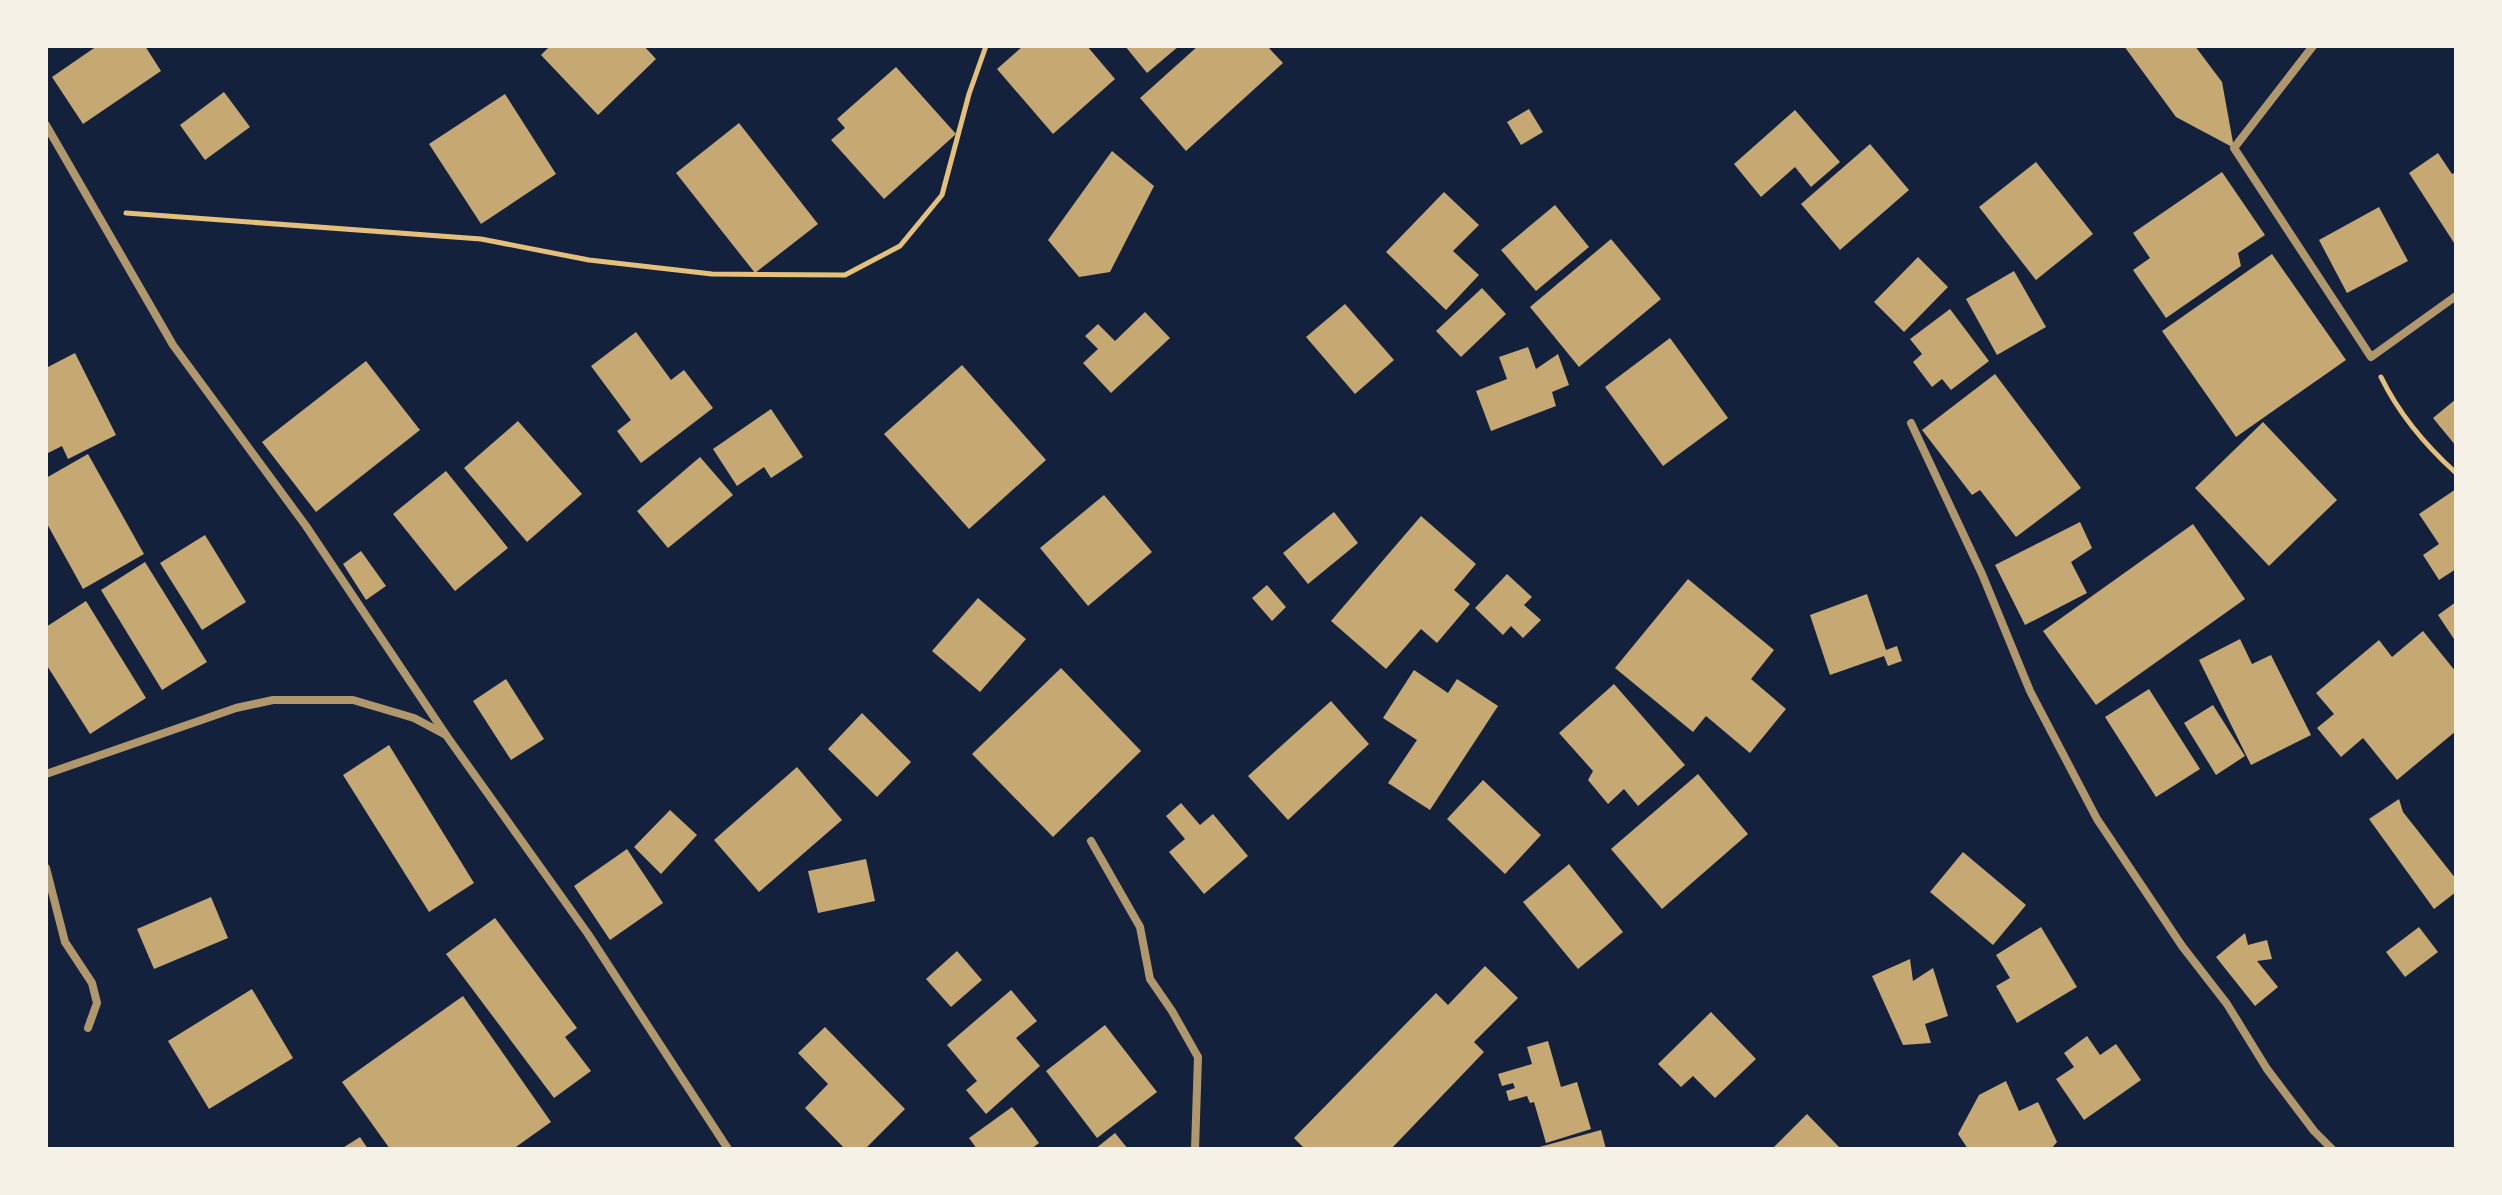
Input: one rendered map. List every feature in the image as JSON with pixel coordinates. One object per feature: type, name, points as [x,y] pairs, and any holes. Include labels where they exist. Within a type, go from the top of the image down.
[{"type":"street","points":[[2313,46],[2234,148],[2371,357],[2456,296]]},
{"type":"street","points":[[46,125],[173,345],[306,526],[446,735],[588,934],[728,1149]]},
{"type":"street","points":[[1911,423],[1982,574],[2030,691],[2097,819],[2182,946],[2227,1004],[2267,1069],[2314,1131],[2332,1149]]},
{"type":"street","points":[[46,774],[236,708],[273,700],[353,700],[414,718],[446,735]]},
{"type":"street","points":[[1091,841],[1140,927],[1150,979],[1198,1057],[1195,1149]]},
{"type":"street","points":[[46,868],[65,942],[92,983],[97,1003],[88,1028]]},
{"type":"path","points":[[95,211],[481,239],[589,260],[712,274],[845,275],[900,246],[942,195],[969,94],[986,46]]},
{"type":"path","points":[[2371,357],[2396,408],[2436,455],[2456,473]]},
{"type":"building","points":[[97,46],[145,46],[161,71],[83,124],[52,77]]},
{"type":"building","points":[[550,46],[644,46],[656,59],[598,115],[541,55]]},
{"type":"building","points":[[1023,46],[1087,46],[1115,79],[1053,134],[997,69]]},
{"type":"building","points":[[1125,46],[1179,46],[1147,73]]},
{"type":"building","points":[[1198,46],[1267,46],[1283,63],[1186,151],[1140,98]]},
{"type":"building","points":[[2124,46],[2195,46],[2222,82],[2234,148],[2176,117]]},
{"type":"building","points":[[896,67],[956,134],[884,199],[831,140],[845,128],[837,119]]},
{"type":"building","points":[[224,92],[250,127],[205,160],[180,125]]},
{"type":"building","points":[[505,94],[556,174],[481,224],[429,144]]},
{"type":"building","points":[[1529,109],[1543,132],[1521,145],[1507,122]]},
{"type":"building","points":[[1795,110],[1840,162],[1811,187],[1795,167],[1761,197],[1734,164]]},
{"type":"building","points":[[739,123],[818,224],[755,273],[676,173]]},
{"type":"building","points":[[1870,144],[1909,190],[1840,250],[1801,204]]},
{"type":"building","points":[[1112,151],[1154,186],[1110,272],[1079,277],[1048,240]]},
{"type":"building","points":[[2438,153],[2452,174],[2456,172],[2456,246],[2409,173]]},
{"type":"building","points":[[2036,162],[2093,234],[2036,280],[1979,207]]},
{"type":"building","points":[[2222,172],[2265,235],[2238,253],[2241,266],[2166,318],[2133,270],[2150,258],[2133,233]]},
{"type":"building","points":[[1444,192],[1479,225],[1453,251],[1479,275],[1446,310],[1386,252]]},
{"type":"building","points":[[1555,205],[1589,247],[1536,291],[1501,250]]},
{"type":"building","points":[[2379,207],[2408,261],[2347,293],[2319,240]]},
{"type":"building","points":[[1611,239],[1661,299],[1579,367],[1530,307]]},
{"type":"building","points":[[2272,254],[2346,360],[2236,437],[2162,331]]},
{"type":"building","points":[[1918,257],[1948,287],[1904,332],[1874,302]]},
{"type":"building","points":[[2014,271],[2046,327],[1997,355],[1966,299]]},
{"type":"building","points":[[1482,288],[1506,314],[1461,357],[1436,331]]},
{"type":"building","points":[[1345,304],[1394,360],[1355,394],[1306,337]]},
{"type":"building","points":[[1950,309],[1989,361],[1951,390],[1942,379],[1932,387],[1913,362],[1922,354],[1910,339]]},
{"type":"building","points":[[1145,312],[1170,338],[1111,393],[1083,363],[1098,349],[1085,336],[1098,324],[1115,341]]},
{"type":"building","points":[[636,332],[671,380],[684,370],[713,408],[641,463],[617,431],[631,420],[591,366]]},
{"type":"building","points":[[1670,338],[1728,418],[1663,466],[1605,387]]},
{"type":"building","points":[[1528,347],[1536,369],[1558,354],[1569,385],[1552,392],[1556,406],[1491,431],[1476,391],[1507,379],[1499,357]]},
{"type":"building","points":[[75,353],[116,435],[68,459],[62,446],[46,454],[46,368]]},
{"type":"building","points":[[366,361],[420,430],[316,512],[262,442]]},
{"type":"building","points":[[962,365],[1046,460],[969,529],[884,434]]},
{"type":"building","points":[[1995,374],[2081,488],[2016,537],[1980,490],[1972,495],[1922,430]]},
{"type":"building","points":[[2456,399],[2456,446],[2433,418]]},
{"type":"building","points":[[771,409],[803,457],[771,478],[764,467],[737,486],[713,449]]},
{"type":"building","points":[[518,421],[582,494],[527,542],[464,468]]},
{"type":"building","points":[[2263,422],[2337,500],[2269,566],[2195,488]]},
{"type":"building","points":[[88,454],[144,554],[83,589],[46,522],[46,478]]},
{"type":"building","points":[[700,457],[733,495],[668,548],[637,511]]},
{"type":"building","points":[[446,471],[508,548],[455,591],[393,514]]},
{"type":"building","points":[[2456,489],[2456,569],[2439,580],[2423,555],[2439,544],[2419,514]]},
{"type":"building","points":[[1104,495],[1152,552],[1088,606],[1040,548]]},
{"type":"building","points":[[1334,512],[1358,543],[1308,584],[1283,553]]},
{"type":"building","points":[[1421,516],[1476,564],[1454,590],[1470,604],[1437,643],[1421,629],[1386,669],[1331,621]]},
{"type":"building","points":[[2080,522],[2092,548],[2071,562],[2087,593],[2025,625],[1995,565]]},
{"type":"building","points":[[2193,524],[2245,599],[2096,705],[2043,631]]},
{"type":"building","points":[[205,535],[246,602],[202,630],[160,563]]},
{"type":"building","points":[[361,551],[386,586],[366,600],[343,564]]},
{"type":"building","points":[[145,562],[207,662],[162,690],[101,590]]},
{"type":"building","points":[[1507,574],[1532,597],[1524,605],[1541,620],[1523,638],[1511,626],[1503,635],[1475,608]]},
{"type":"building","points":[[1688,579],[1774,650],[1751,679],[1786,709],[1750,753],[1706,716],[1693,732],[1615,668]]},
{"type":"building","points":[[1267,585],[1286,607],[1272,621],[1252,598]]},
{"type":"building","points":[[1867,594],[1886,650],[1897,646],[1902,661],[1888,666],[1884,656],[1830,675],[1810,615]]},
{"type":"building","points":[[978,598],[1026,639],[980,692],[932,651]]},
{"type":"building","points":[[86,601],[146,698],[90,734],[46,664],[46,627]]},
{"type":"building","points":[[2456,602],[2456,642],[2438,615]]},
{"type":"building","points":[[2423,631],[2456,672],[2456,731],[2397,780],[2363,738],[2341,757],[2317,728],[2334,714],[2316,693],[2379,640],[2392,657]]},
{"type":"building","points":[[2240,639],[2252,664],[2271,655],[2311,735],[2251,765],[2199,660]]},
{"type":"building","points":[[1061,668],[1141,751],[1053,837],[972,754]]},
{"type":"building","points":[[1414,670],[1448,693],[1457,679],[1498,706],[1430,810],[1388,783],[1417,740],[1383,718]]},
{"type":"building","points":[[506,679],[544,739],[511,760],[473,701]]},
{"type":"building","points":[[1614,684],[1685,765],[1638,806],[1624,789],[1608,804],[1588,780],[1593,771],[1559,733]]},
{"type":"building","points":[[2149,689],[2200,769],[2156,797],[2105,717]]},
{"type":"building","points":[[1331,701],[1369,744],[1288,820],[1248,776]]},
{"type":"building","points":[[2213,705],[2245,756],[2216,775],[2184,723]]},
{"type":"building","points":[[862,713],[911,762],[877,797],[828,749]]},
{"type":"building","points":[[389,745],[474,883],[429,912],[343,775]]},
{"type":"building","points":[[797,767],[842,820],[759,892],[714,840]]},
{"type":"building","points":[[1698,774],[1748,834],[1662,909],[1611,849]]},
{"type":"building","points":[[1483,780],[1541,835],[1505,874],[1447,819]]},
{"type":"building","points":[[2399,799],[2403,812],[2456,879],[2456,892],[2434,909],[2369,819]]},
{"type":"building","points":[[1181,803],[1200,825],[1213,814],[1248,856],[1204,894],[1169,852],[1185,839],[1166,816]]},
{"type":"building","points":[[670,810],[697,835],[661,874],[634,847]]},
{"type":"building","points":[[627,849],[663,903],[610,940],[574,886]]},
{"type":"building","points":[[1963,852],[2026,905],[1993,945],[1930,892]]},
{"type":"building","points":[[866,859],[875,901],[818,913],[808,871]]},
{"type":"building","points":[[1569,864],[1623,932],[1578,969],[1523,902]]},
{"type":"building","points":[[211,897],[228,938],[154,969],[137,929]]},
{"type":"building","points":[[495,918],[577,1028],[565,1037],[591,1071],[554,1098],[446,954]]},
{"type":"building","points":[[2041,927],[2077,987],[2017,1023],[1996,986],[2010,978],[1996,955]]},
{"type":"building","points":[[2419,927],[2438,952],[2405,977],[2386,952]]},
{"type":"building","points":[[2245,933],[2248,945],[2267,940],[2272,959],[2257,961],[2278,987],[2255,1006],[2216,957]]},
{"type":"building","points":[[957,951],[982,980],[951,1007],[926,979]]},
{"type":"building","points":[[1910,959],[1913,981],[1933,968],[1948,1016],[1925,1024],[1931,1043],[1903,1045],[1872,976]]},
{"type":"building","points":[[1485,966],[1518,998],[1474,1042],[1484,1052],[1391,1149],[1305,1149],[1294,1138],[1436,993],[1448,1005]]},
{"type":"building","points":[[252,989],[293,1058],[209,1109],[168,1041]]},
{"type":"building","points":[[1011,990],[1037,1021],[1016,1038],[1040,1066],[986,1114],[966,1090],[977,1081],[947,1045]]},
{"type":"building","points":[[463,996],[551,1122],[513,1149],[390,1149],[342,1082]]},
{"type":"building","points":[[1711,1012],[1756,1059],[1715,1098],[1693,1076],[1681,1087],[1658,1064]]},
{"type":"building","points":[[1105,1025],[1157,1092],[1097,1138],[1046,1071]]},
{"type":"building","points":[[825,1027],[905,1109],[865,1149],[845,1149],[805,1108],[828,1084],[798,1053]]},
{"type":"building","points":[[2087,1036],[2100,1055],[2116,1044],[2141,1080],[2084,1120],[2056,1079],[2074,1067],[2064,1053]]},
{"type":"building","points":[[1548,1041],[1561,1087],[1577,1082],[1591,1129],[1546,1143],[1534,1102],[1530,1103],[1527,1096],[1509,1101],[1506,1091],[1515,1088],[1513,1083],[1502,1086],[1498,1074],[1532,1064],[1527,1047]]},
{"type":"building","points":[[2006,1081],[2019,1111],[2038,1102],[2057,1142],[2051,1149],[1968,1149],[1958,1134],[1979,1095]]},
{"type":"building","points":[[1012,1107],[1039,1143],[1031,1149],[977,1149],[969,1138]]},
{"type":"building","points":[[1807,1114],[1841,1149],[1772,1149]]},
{"type":"building","points":[[1601,1130],[1606,1149],[1536,1148]]},
{"type":"building","points":[[1115,1133],[1128,1149],[1095,1149]]},
{"type":"building","points":[[360,1137],[368,1149],[341,1149]]}]
